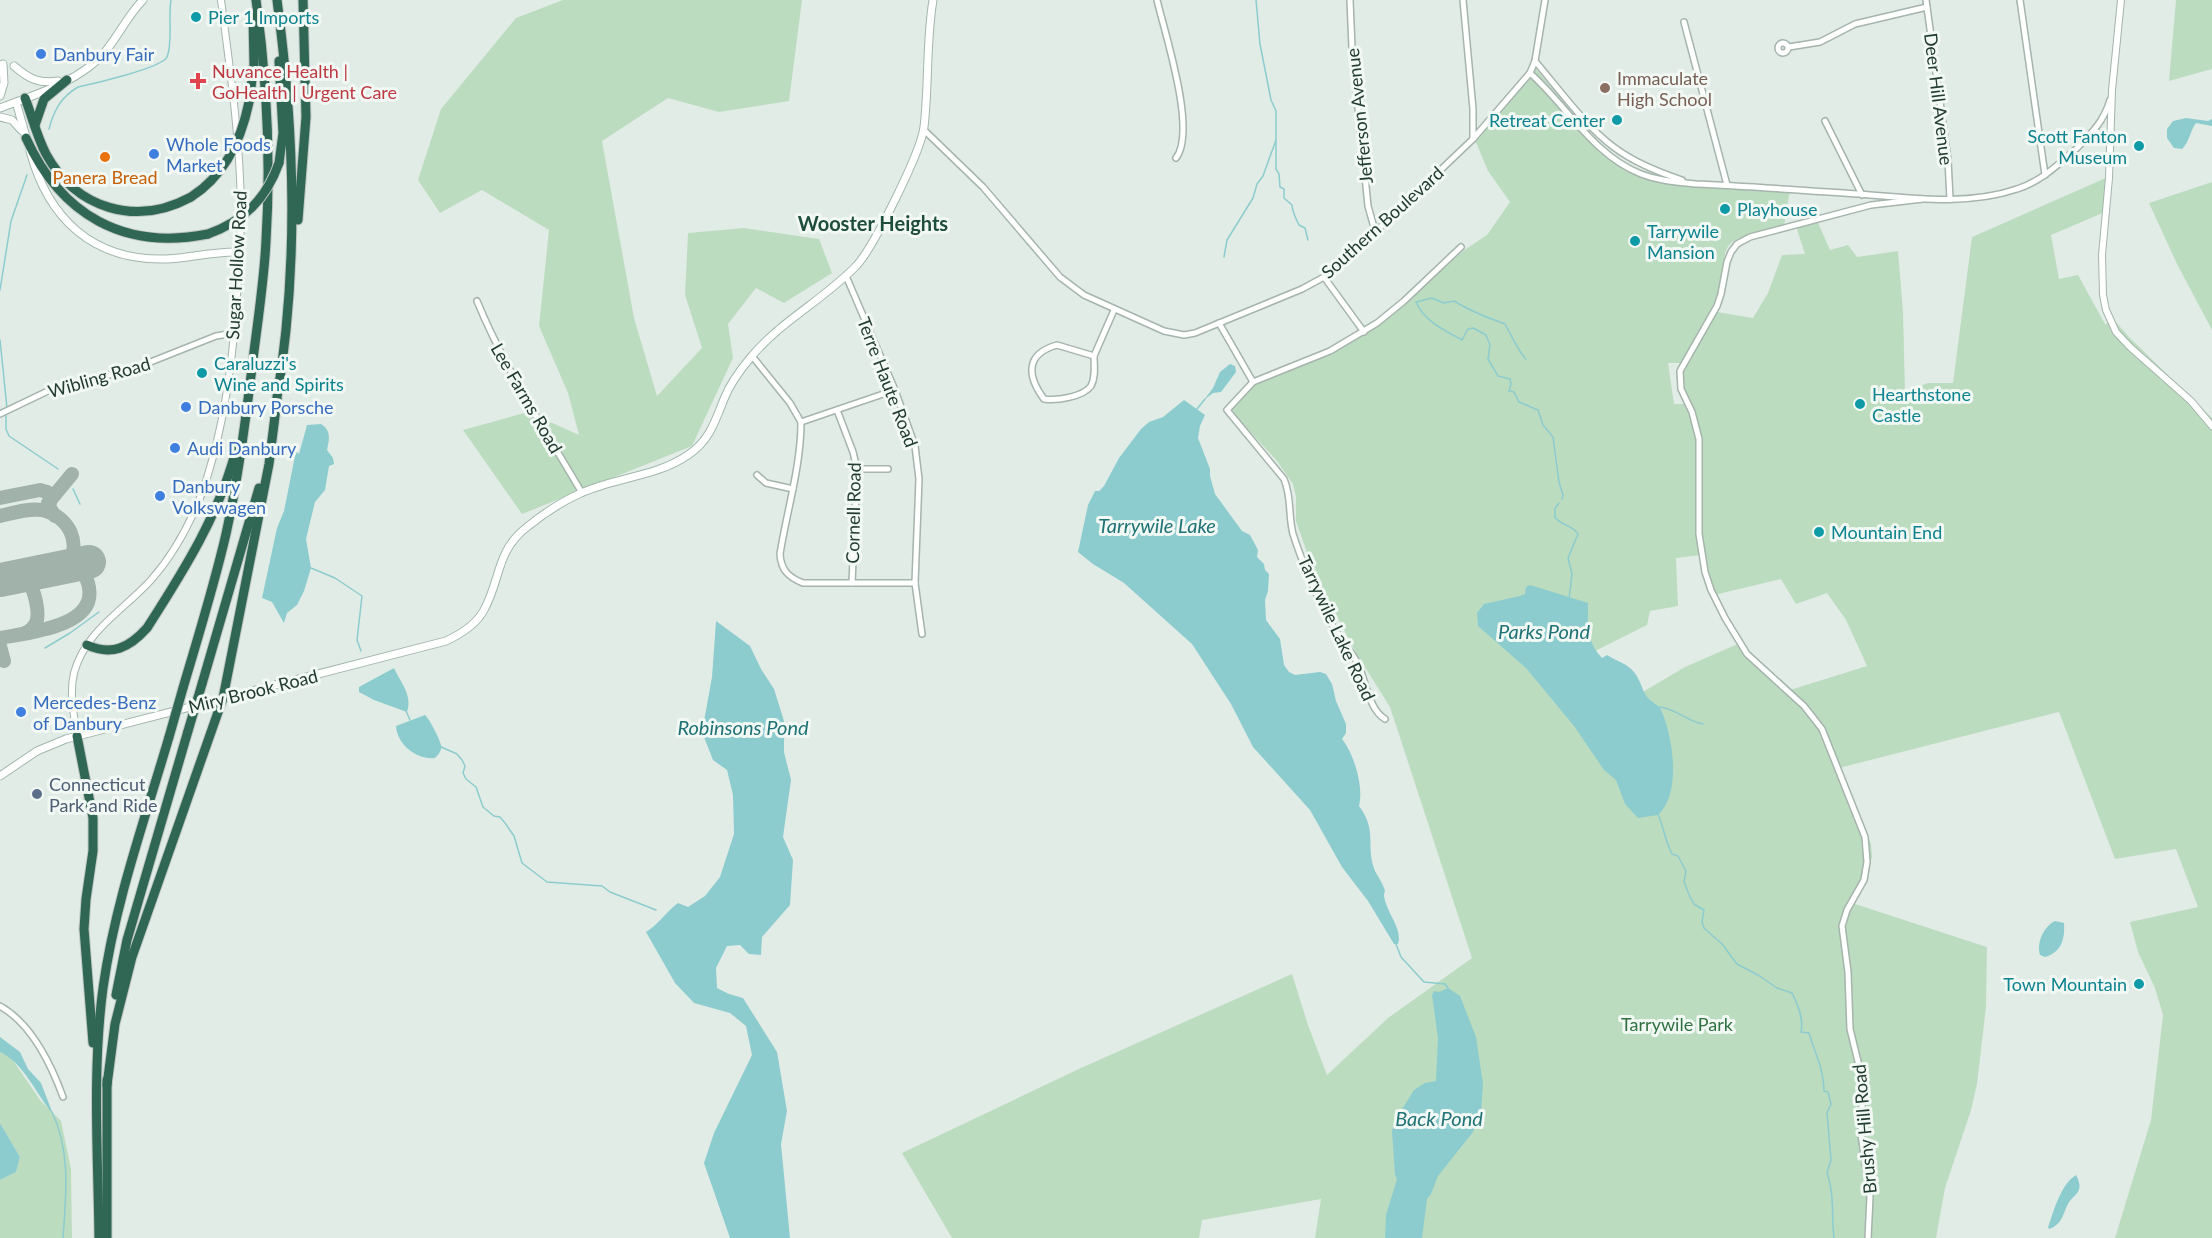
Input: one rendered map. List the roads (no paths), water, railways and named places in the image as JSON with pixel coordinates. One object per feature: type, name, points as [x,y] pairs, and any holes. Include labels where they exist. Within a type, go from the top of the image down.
[{"type":"highway","points":[[25,98],[46,153],[58,172],[74,189],[93,201],[125,211],[149,212],[171,207],[191,197],[213,179],[226,163],[240,135],[249,102],[254,58],[255,0]]},
{"type":"highway","points":[[99,1238],[99,1027],[109,953],[122,899],[213,587],[230,516],[243,443],[265,260],[268,177],[265,76],[255,0]]},
{"type":"highway","points":[[26,138],[36,159],[57,188],[75,206],[96,220],[118,230],[142,237],[174,238],[208,234],[228,226],[253,208],[271,183],[279,163],[283,133],[275,0]]},
{"type":"highway","points":[[275,0],[288,93],[293,174],[292,256],[286,327]]},
{"type":"highway","points":[[107,1085],[115,1024],[132,957],[223,698],[269,465],[294,272],[305,132],[303,0]]},
{"type":"highway","points":[[35,125],[44,99],[67,80]]},
{"type":"highway","points":[[87,645],[111,651],[135,640],[147,628],[175,583],[204,533],[226,481],[237,447],[252,370]]},
{"type":"highway","points":[[106,1238],[107,1085],[111,1031],[121,967],[253,508],[277,400]]},
{"type":"highway","points":[[77,736],[89,791],[94,833],[84,929],[98,1100]]},
{"type":"main road","points":[[0,108],[86,70],[96,61],[142,0]]},
{"type":"main road","points":[[582,493],[675,463],[700,447],[710,434],[732,382],[752,356],[771,335],[846,276],[859,263],[877,235],[910,167],[924,130],[933,0]]},
{"type":"main road","points":[[0,96],[4,83],[3,64]]},
{"type":"main road","points":[[15,66],[27,78],[37,82],[67,80]]},
{"type":"main road","points":[[15,102],[40,184],[54,208],[74,228],[98,244],[124,255],[154,259],[239,252]]},
{"type":"main road","points":[[0,117],[12,120],[26,138]]},
{"type":"main road","name":"Miry Brook Road","points":[[0,776],[37,751],[77,736],[446,641],[472,625],[484,610],[498,568],[515,538],[526,527],[582,493]]},
{"type":"street","name":"Sugar Hollow Road","points":[[77,736],[72,703],[72,683],[78,662],[99,628],[158,573],[187,527],[203,488],[218,436],[234,333],[241,208],[237,130],[221,0]]},
{"type":"street","points":[[1157,0],[1183,115],[1183,145],[1176,158]]},
{"type":"street","name":"Jefferson Avenue","points":[[1350,0],[1352,48],[1368,206],[1377,231]]},
{"type":"street","points":[[1463,0],[1473,109],[1473,139]]},
{"type":"street","name":"Southern Boulevard","points":[[924,130],[991,196],[1060,277],[1084,295],[1173,334],[1195,333],[1302,289],[1324,277],[1377,231],[1473,139],[1530,73],[1535,61],[1545,0]]},
{"type":"street","name":"Deer Hill Avenue","points":[[1926,0],[1948,160],[1950,199]]},
{"type":"street","points":[[2020,0],[2045,175]]},
{"type":"street","points":[[2121,0],[2112,90],[2109,178],[2102,255],[2103,295],[2108,316],[2116,332],[2191,401],[2212,426]]},
{"type":"street","points":[[1789,47],[1820,42],[1855,24],[1927,7]]},
{"type":"street","points":[[1684,22],[1727,185]]},
{"type":"street","points":[[1535,61],[1600,135],[1613,146],[1628,157],[1664,174],[1696,184]]},
{"type":"street","points":[[1530,73],[1593,142],[1624,165],[1641,174],[1661,180],[1696,184],[1923,199],[1950,199],[2003,193],[2019,189],[2045,175],[2095,131],[2105,116],[2112,90]]},
{"type":"street","points":[[1825,121],[1862,195]]},
{"type":"street","points":[[2095,131],[2110,138]]},
{"type":"street","name":"Brushy Hill Road","points":[[1868,1238],[1870,1197],[1861,1134],[1863,1082],[1850,1029],[1848,972],[1842,926],[1847,910],[1864,880],[1867,861],[1865,837],[1822,729],[1804,706],[1748,654],[1733,634],[1711,590],[1705,572],[1699,534],[1698,439],[1692,412],[1679,379],[1680,371],[1717,306],[1722,294],[1726,262],[1737,244],[1750,237],[1871,205],[1923,199]]},
{"type":"street","points":[[1219,323],[1252,382],[1330,351],[1364,332],[1390,313],[1461,247]]},
{"type":"street","name":"Terre Haute Road","points":[[846,276],[895,390],[915,446],[918,463],[915,583],[922,634]]},
{"type":"street","points":[[1324,277],[1364,332]]},
{"type":"street","name":"Lee Farms Road","points":[[477,301],[504,362],[530,402],[582,493]]},
{"type":"street","points":[[1094,356],[1057,345],[1046,348],[1037,355],[1031,372],[1044,399],[1052,400],[1085,391],[1091,385],[1094,375],[1094,356],[1114,309]]},
{"type":"street","name":"Wibling Road","points":[[0,414],[52,389],[133,369],[222,334],[234,333]]},
{"type":"street","points":[[752,356],[790,403],[801,422],[793,489],[780,554],[785,572],[791,579],[803,584],[915,583]]},
{"type":"street","name":"Tarrywile Lake Road","points":[[1252,382],[1227,410],[1284,479],[1289,491],[1293,534],[1319,598],[1337,633],[1356,659],[1377,713],[1385,718]]},
{"type":"street","points":[[801,422],[895,390]]},
{"type":"street","name":"Cornell Road","points":[[837,410],[857,469],[852,583]]},
{"type":"street","points":[[857,469],[888,469]]},
{"type":"street","points":[[757,475],[766,483],[793,489]]},
{"type":"street","points":[[0,1005],[27,1030],[49,1065],[63,1097]]},
{"type":"water","points":[[2186,118],[2208,121],[2212,119],[2212,126],[2196,123],[2182,149],[2174,148],[2167,138],[2167,129],[2173,121]]},
{"type":"water","points":[[1230,364],[1235,366],[1236,372],[1221,392],[1213,393],[1204,400],[1213,388],[1220,372]]},
{"type":"water","name":"Tarrywile Lake","points":[[1184,400],[1205,415],[1198,438],[1210,469],[1215,494],[1242,531],[1250,535],[1258,550],[1257,557],[1269,574],[1265,600],[1266,620],[1280,639],[1284,665],[1289,672],[1295,675],[1320,672],[1326,674],[1332,684],[1336,701],[1346,724],[1346,733],[1342,739],[1357,771],[1360,790],[1359,806],[1365,815],[1370,831],[1372,862],[1384,888],[1385,902],[1398,932],[1398,944],[1394,944],[1368,901],[1342,867],[1310,810],[1253,747],[1231,704],[1192,644],[1124,583],[1078,552],[1088,505],[1095,491],[1099,491],[1104,486],[1119,458],[1141,429],[1149,422],[1163,417]]},
{"type":"water","points":[[321,424],[328,433],[327,450],[334,464],[329,466],[325,490],[315,502],[306,539],[311,568],[304,591],[297,605],[287,613],[284,623],[272,602],[262,598],[277,528],[284,511],[296,451],[299,454],[307,425]]},
{"type":"water","name":"Parks Pond","points":[[1530,585],[1588,603],[1589,632],[1597,652],[1602,658],[1607,655],[1631,669],[1647,697],[1661,710],[1672,749],[1673,779],[1666,805],[1658,815],[1638,818],[1625,804],[1616,780],[1604,770],[1574,726],[1526,668],[1478,626],[1477,613],[1484,604],[1525,594],[1526,587]]},
{"type":"water","name":"Robinsons Pond","points":[[716,621],[750,646],[774,689],[784,721],[784,752],[791,780],[783,837],[793,860],[790,905],[762,937],[761,955],[749,954],[740,945],[727,946],[716,968],[717,988],[743,998],[777,1052],[787,1111],[781,1144],[790,1238],[730,1238],[704,1163],[714,1133],[752,1055],[746,1026],[730,1013],[694,1003],[675,983],[646,932],[678,903],[688,907],[705,896],[720,877],[734,834],[733,795],[727,770],[713,760],[702,732],[712,677]]},
{"type":"water","points":[[394,668],[407,695],[407,712],[359,692],[359,687]]},
{"type":"water","points":[[425,715],[441,745],[435,758],[415,754],[404,745],[397,733],[396,726]]},
{"type":"water","points":[[2055,921],[2064,923],[2063,939],[2055,952],[2045,957],[2040,955],[2040,940],[2047,927]]},
{"type":"water","name":"Back Pond","points":[[1448,988],[1460,996],[1476,1037],[1483,1084],[1481,1112],[1473,1132],[1438,1176],[1427,1199],[1422,1238],[1385,1238],[1386,1215],[1397,1179],[1392,1131],[1396,1119],[1414,1090],[1425,1083],[1436,1081],[1438,1038],[1432,995],[1434,991],[1439,992]]},
{"type":"water","points":[[0,1037],[20,1052],[28,1069],[41,1083],[53,1114],[23,1071],[0,1052]]},
{"type":"water","points":[[0,1123],[20,1157],[16,1172],[0,1180]]},
{"type":"water","points":[[2076,1175],[2079,1190],[2069,1202],[2059,1222],[2054,1227],[2048,1228],[2062,1192]]},
{"type":"waterway","points":[[49,129],[59,105],[78,87],[140,71],[167,57],[170,45],[171,0]]},
{"type":"waterway","points":[[1224,257],[1227,240],[1253,198],[1276,140],[1276,111],[1271,100],[1260,44],[1256,0]]},
{"type":"waterway","points":[[1276,141],[1276,169],[1279,174],[1280,187],[1284,189],[1284,198],[1292,205],[1299,225],[1305,228],[1308,240]]},
{"type":"waterway","points":[[0,290],[11,221],[27,175]]},
{"type":"waterway","points":[[1526,359],[1505,324],[1454,301],[1444,303],[1432,298],[1416,302],[1429,320],[1462,340],[1468,329],[1473,328],[1486,335],[1490,345],[1488,359],[1498,376],[1510,379],[1509,391],[1514,392],[1519,402],[1538,410],[1543,425],[1553,437],[1562,499]]},
{"type":"waterway","points":[[0,340],[7,408]]},
{"type":"waterway","points":[[1197,409],[1205,399]]},
{"type":"waterway","points":[[6,413],[6,429],[9,436],[58,469]]},
{"type":"waterway","points":[[73,489],[80,504]]},
{"type":"waterway","points":[[1559,503],[1555,508],[1555,517],[1578,534],[1568,558],[1572,574],[1569,599]]},
{"type":"waterway","points":[[311,568],[335,578],[362,596],[357,640],[361,651]]},
{"type":"waterway","points":[[45,648],[99,612]]},
{"type":"waterway","points":[[1659,707],[1703,724]]},
{"type":"waterway","points":[[406,711],[410,720]]},
{"type":"waterway","points":[[439,746],[457,754],[462,760],[465,766],[463,773],[466,779],[476,787],[483,807],[494,816],[500,817],[514,836],[522,863],[547,882],[602,886],[610,892],[656,910]]},
{"type":"waterway","points":[[1658,814],[1672,854],[1678,856],[1686,871],[1684,882],[1690,897],[1694,904],[1704,910],[1702,922],[1704,928],[1722,944],[1737,964],[1777,988],[1792,993],[1801,1017],[1801,1032],[1809,1033],[1821,1069],[1824,1091],[1828,1092],[1831,1104],[1827,1113],[1831,1160],[1827,1173],[1832,1198],[1834,1238]]},
{"type":"waterway","points":[[1396,944],[1401,957],[1424,982],[1445,984],[1448,988]]},
{"type":"waterway","points":[[52,1112],[65,1158],[63,1238]]},
{"type":"place","name":"Pier 1 Imports","points":[[196,17]]},
{"type":"place","name":"Danbury Fair","points":[[41,54]]},
{"type":"place","name":"Nuvance Health | GoHealth | Urgent Care","points":[[198,81]]},
{"type":"place","name":"Immaculate High School","points":[[1605,88]]},
{"type":"place","name":"Retreat Center","points":[[1617,120]]},
{"type":"place","name":"Scott Fanton Museum","points":[[2139,146]]},
{"type":"place","name":"Whole Foods Market","points":[[154,154]]},
{"type":"place","name":"Panera Bread","points":[[105,157]]},
{"type":"place","name":"Playhouse","points":[[1725,209]]},
{"type":"place","name":"Tarrywile Mansion","points":[[1635,241]]},
{"type":"place","name":"Caraluzzi's Wine and Spirits","points":[[202,373]]},
{"type":"place","name":"Hearthstone Castle","points":[[1860,404]]},
{"type":"place","name":"Danbury Porsche","points":[[186,407]]},
{"type":"place","name":"Audi Danbury","points":[[175,448]]},
{"type":"place","name":"Danbury Volkswagen","points":[[160,496]]},
{"type":"place","name":"Mountain End","points":[[1819,532]]},
{"type":"place","name":"Mercedes-Benz of Danbury","points":[[21,712]]},
{"type":"place","name":"Connecticut Park and Ride","points":[[37,794]]},
{"type":"place","name":"Town Mountain","points":[[2139,984]]},
{"type":"district","name":"Wooster Heights","points":[[873,223]]},
{"type":"park label","name":"Tarrywile Park","points":[[1677,1024]]}]
